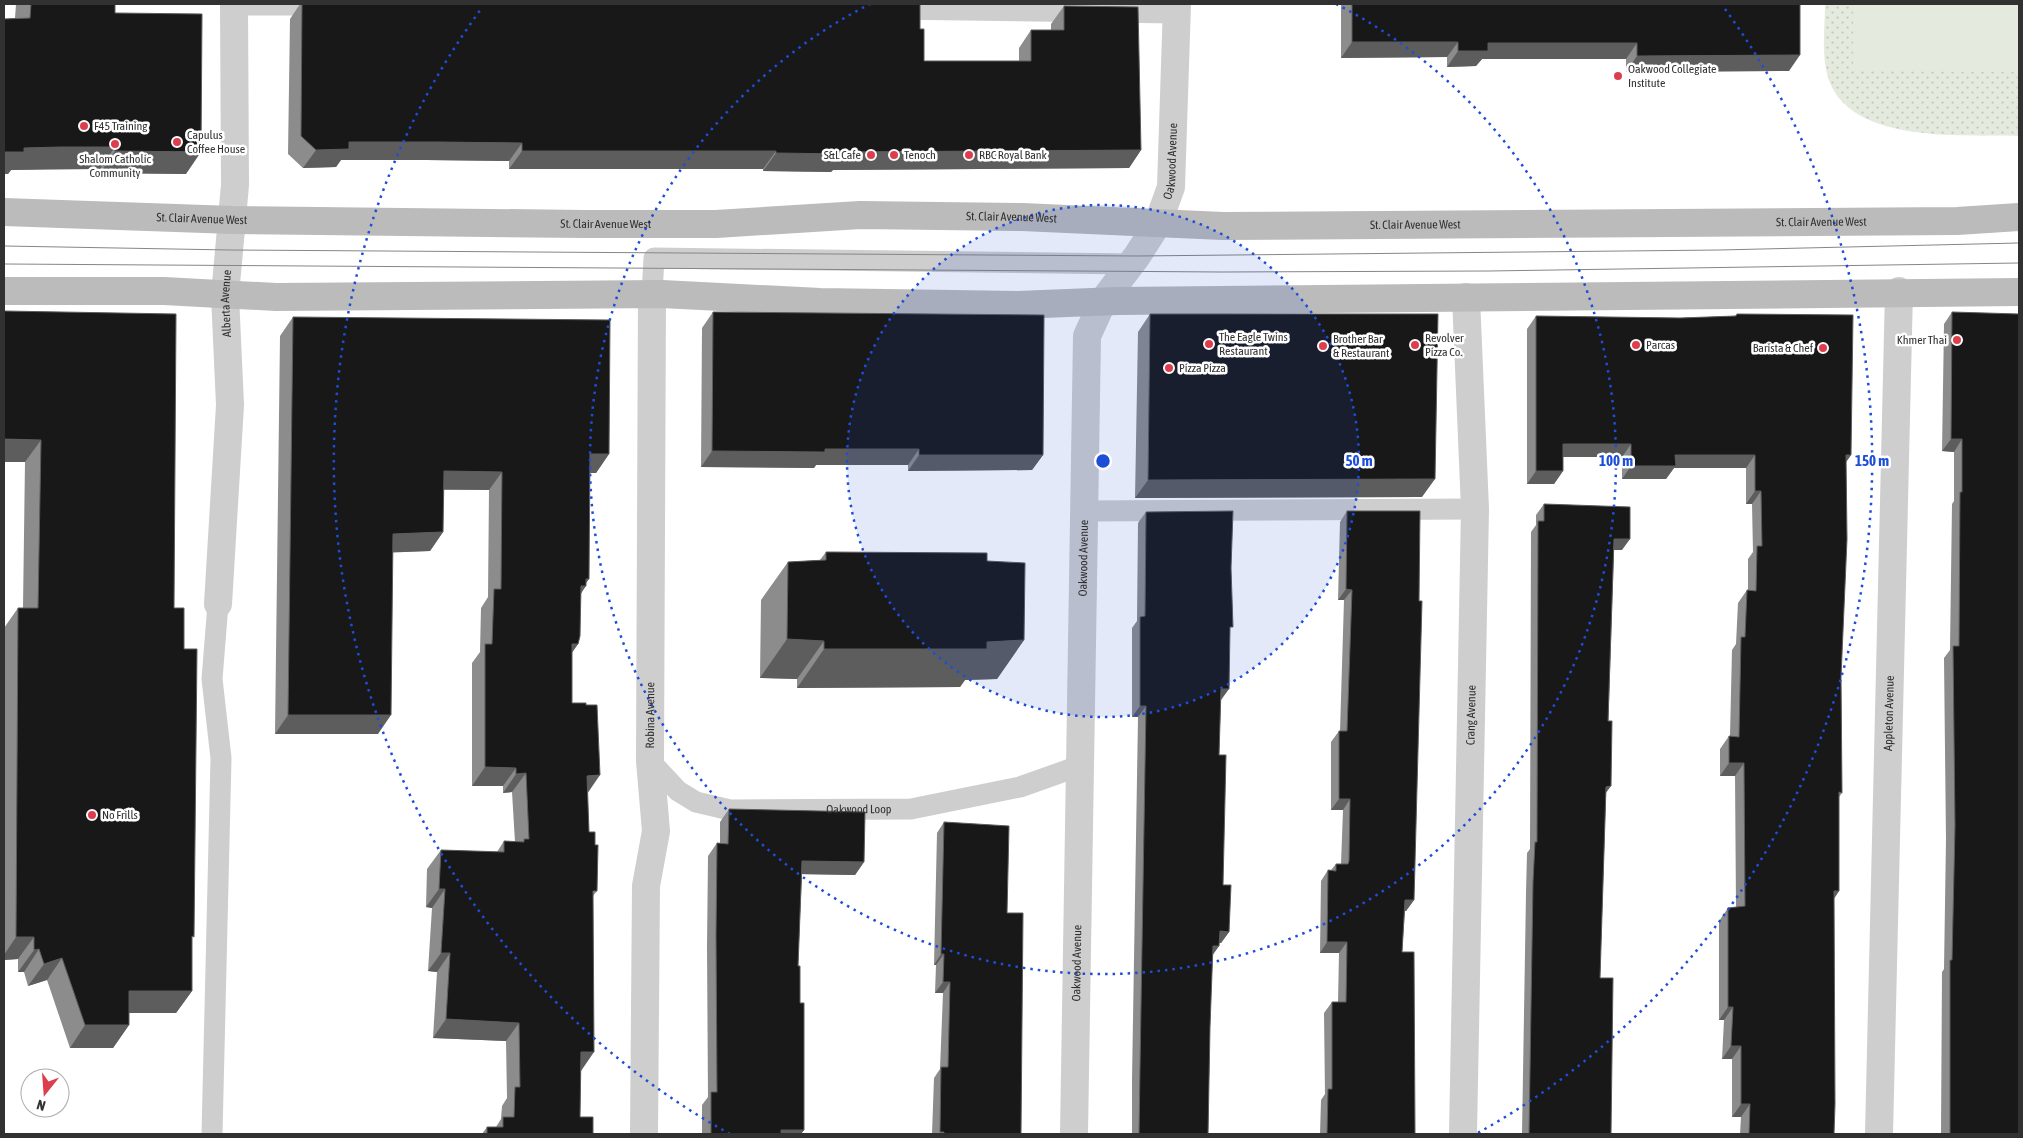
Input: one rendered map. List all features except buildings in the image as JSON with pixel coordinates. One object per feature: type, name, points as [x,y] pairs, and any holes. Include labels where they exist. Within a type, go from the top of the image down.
[{"type":"main road","name":"St. Clair Avenue West","points":[[4,212],[233,220],[716,224],[869,215],[1022,217],[1223,226],[1948,221],[2019,217]]},
{"type":"main road","points":[[4,291],[164,292],[276,297],[652,294],[820,302],[1018,306],[1103,301],[2019,292]]},
{"type":"street","name":"Alberta Avenue","points":[[218,604],[230,405],[225,295],[235,185],[234,4]]},
{"type":"street","name":"Oakwood Avenue","points":[[1074,1134],[1087,336],[1103,301],[1132,264],[1158,223],[1171,187],[1177,9]]},
{"type":"street","name":"Appleton Avenue","points":[[1879,1134],[1899,292]]},
{"type":"street","name":"Robina Avenue","points":[[644,1134],[646,886],[656,831],[650,761],[652,294]]},
{"type":"street","name":"Crang Avenue","points":[[1463,1134],[1475,509],[1466,297]]},
{"type":"lane","points":[[234,4],[344,5]]},
{"type":"lane","points":[[868,9],[1177,9]]},
{"type":"lane","points":[[652,294],[654,258],[1132,264]]},
{"type":"lane","points":[[1084,511],[1475,509]]},
{"type":"lane","points":[[212,1134],[221,758],[212,679],[218,604]]},
{"type":"lane","name":"Oakwood Loop","points":[[650,761],[678,791],[696,802],[730,810],[911,810],[1020,787],[1079,766]]},
{"type":"shaded area","points":[[1825,4],[2019,4],[2019,136],[1967,136],[1906,131],[1878,124],[1854,112],[1836,94],[1826,69],[1824,45]]},
{"type":"shaded area","points":[[1853,4],[2019,4],[2019,72],[1853,71]]},
{"type":"tram line","points":[[4,246],[230,250],[1137,256],[1719,250],[2019,243]]},
{"type":"tram line","points":[[4,264],[1222,272],[1489,271],[2019,263]]},
{"type":"place","name":"Oakwood Collegiate Institute","points":[[1618,76]]},
{"type":"place","name":"F45 Training","points":[[84,126]]},
{"type":"place","name":"Capulus Coffee House","points":[[177,142]]},
{"type":"place","name":"Shalom Catholic Community","points":[[115,144]]},
{"type":"place","name":"S&L Cafe","points":[[871,155]]},
{"type":"place","name":"Tenoch","points":[[894,155]]},
{"type":"place","name":"RBC Royal Bank","points":[[969,155]]},
{"type":"place","name":"Khmer Thai","points":[[1957,340]]},
{"type":"place","name":"The Eagle Twins Restaurant","points":[[1209,344]]},
{"type":"place","name":"Revolver Pizza Co.","points":[[1415,345]]},
{"type":"place","name":"Parcas","points":[[1636,345]]},
{"type":"place","name":"Brother Bar & Restaurant","points":[[1323,346]]},
{"type":"place","name":"Barista & Chef","points":[[1823,348]]},
{"type":"place","name":"Pizza Pizza","points":[[1169,368]]},
{"type":"place","name":"No Frills","points":[[92,815]]}]
